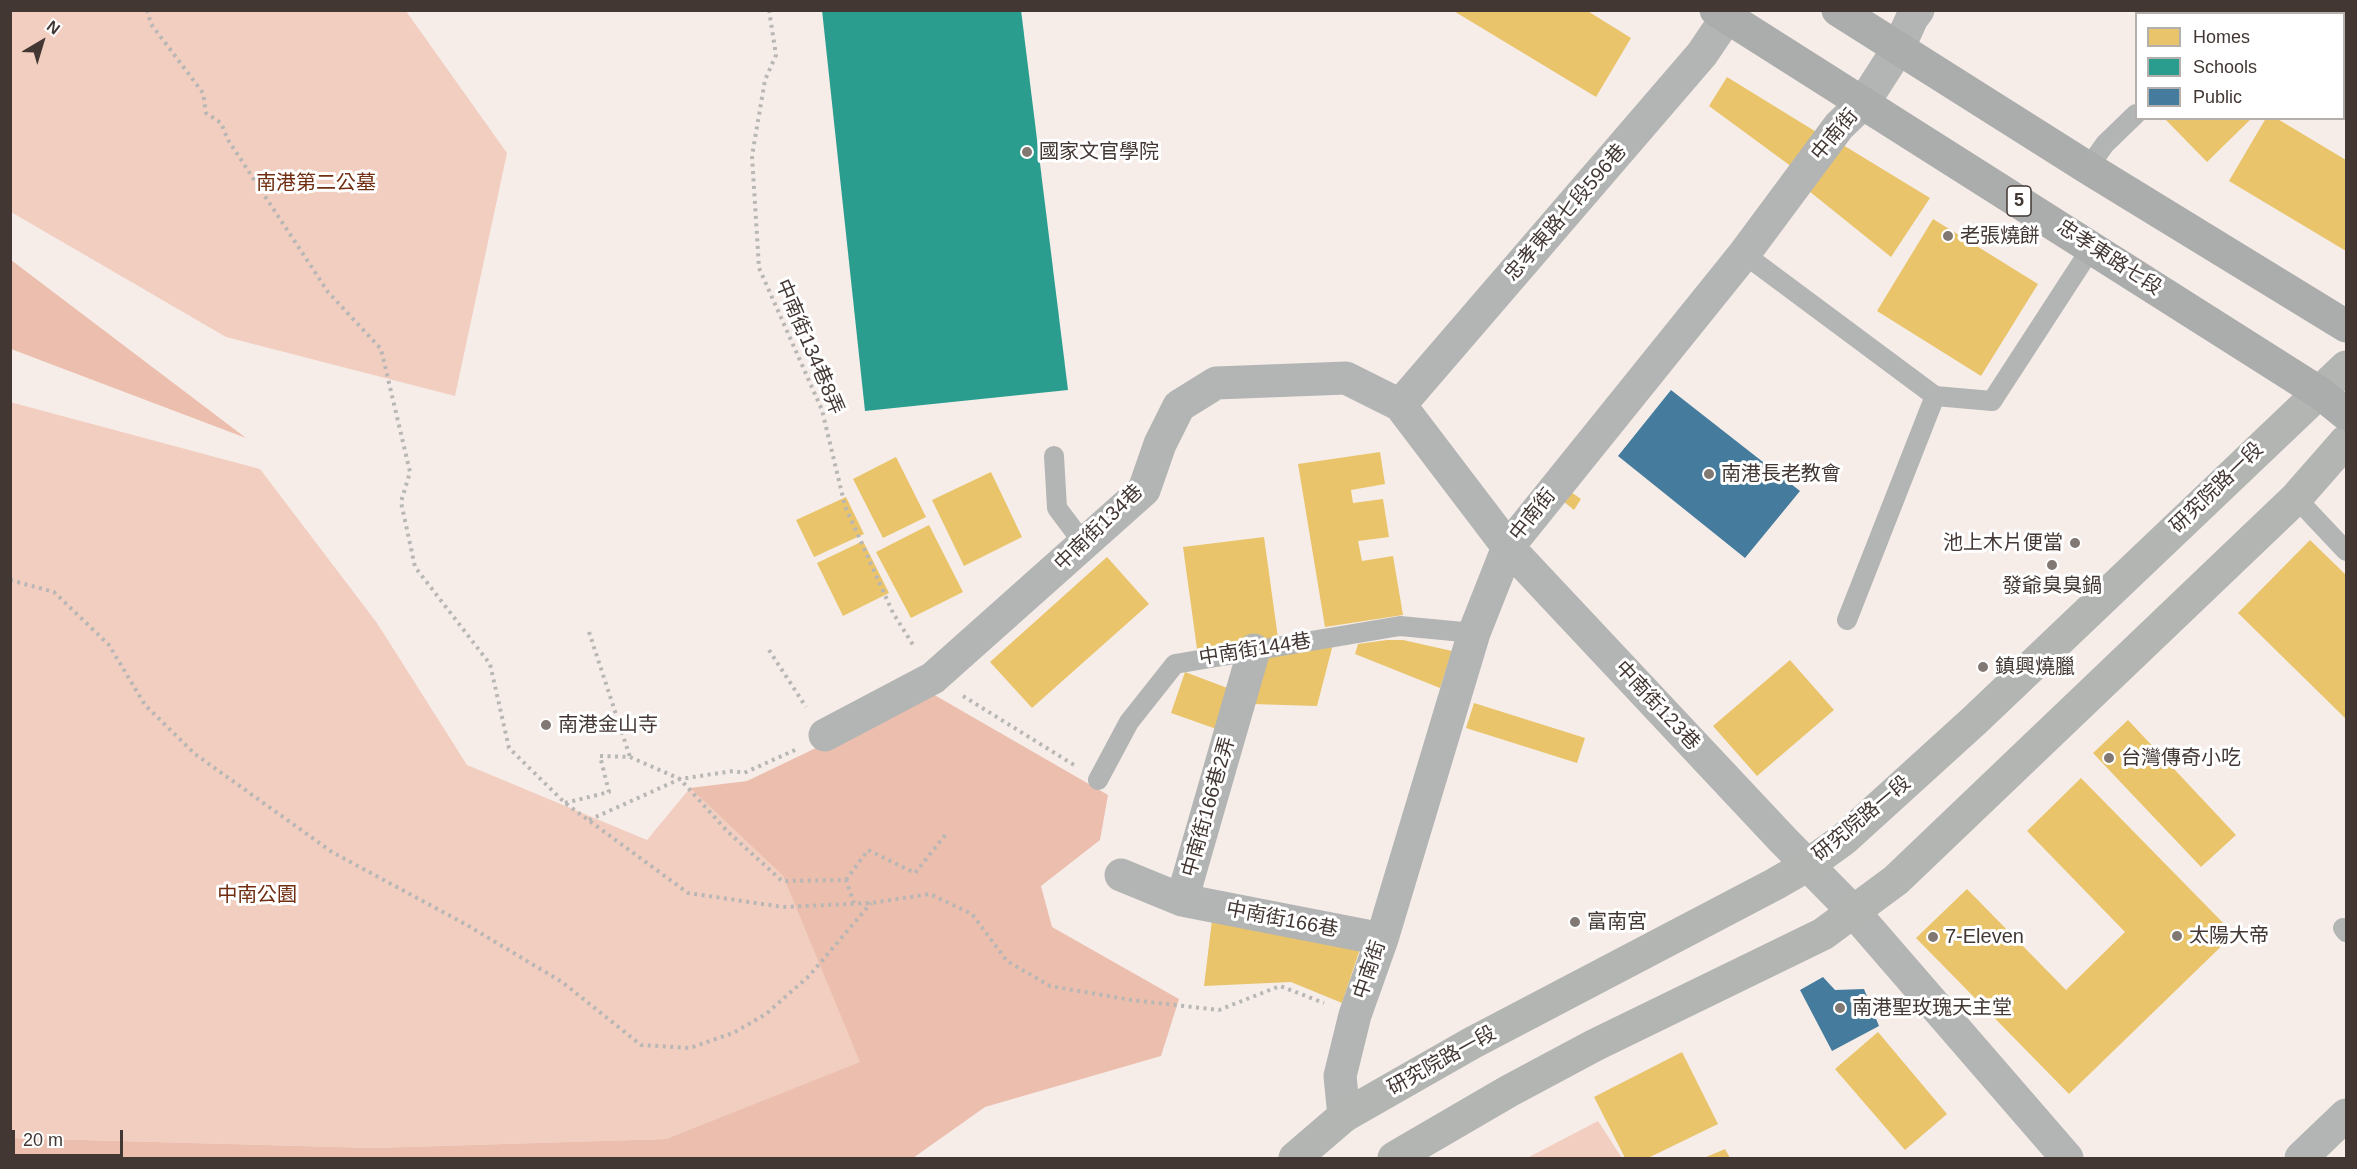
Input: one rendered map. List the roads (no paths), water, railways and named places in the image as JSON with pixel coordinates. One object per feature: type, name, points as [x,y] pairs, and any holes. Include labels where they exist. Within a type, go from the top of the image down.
[{"type":"main road","points":[[1838,10],[2088,168],[2346,326]]},
{"type":"main road","name":"忠孝東路七段","points":[[1722,14],[1864,102],[2319,393],[2346,414]]},
{"type":"main road","name":"研究院路一段","points":[[1295,1158],[1344,1116],[1472,1043],[1808,865],[1844,839],[1975,720],[2346,367]]},
{"type":"main road","points":[[1394,1158],[1509,1091],[1595,1045],[1823,934],[1896,880],[2296,498],[2346,441]]},
{"type":"street","name":"中南街","points":[[1344,1116],[1340,1076],[1355,1015],[1382,939],[1474,633],[1508,547],[1743,254],[1839,126],[1864,102],[1898,49],[1918,10]]},
{"type":"street","name":"忠孝東路七段596巷","points":[[1400,405],[1702,54],[1722,14]]},
{"type":"street","name":"中南街134巷","points":[[825,735],[933,678],[1144,490],[1160,444],[1179,406],[1216,383],[1346,378],[1400,405],[1508,547]]},
{"type":"street","name":"中南街123巷","points":[[1508,547],[1853,911],[2067,1158]]},
{"type":"street","name":"中南街166巷2弄","points":[[1121,875],[1182,900],[1254,650]]},
{"type":"street","name":"中南街166巷","points":[[1182,900],[1382,939]]},
{"type":"street","points":[[2301,1158],[2346,1114]]},
{"type":"lane","points":[[2088,168],[2105,144],[2135,115]]},
{"type":"lane","points":[[1743,254],[1935,396],[1992,401],[2092,248]]},
{"type":"lane","points":[[1847,620],[1935,396]]},
{"type":"lane","points":[[1054,456],[1057,508],[1084,544]]},
{"type":"lane","points":[[2296,498],[2346,551]]},
{"type":"lane","name":"中南街144巷","points":[[1098,780],[1129,723],[1175,663],[1400,626],[1474,633]]},
{"type":"place","name":"國家文官學院","points":[[1027,152]]},
{"type":"place","name":"老張燒餅","points":[[1948,236]]},
{"type":"place","name":"南港長老教會","points":[[1709,474]]},
{"type":"place","name":"池上木片便當","points":[[2075,543]]},
{"type":"place","name":"發爺臭臭鍋","points":[[2052,565]]},
{"type":"place","name":"鎮興燒臘","points":[[1983,667]]},
{"type":"place","name":"南港金山寺","points":[[546,725]]},
{"type":"place","name":"台灣傳奇小吃","points":[[2109,758]]},
{"type":"place","name":"富南宮","points":[[1575,922]]},
{"type":"place","name":"太陽大帝","points":[[2177,936]]},
{"type":"place","name":"7-Eleven","points":[[1933,937]]},
{"type":"place","name":"南港聖玫瑰天主堂","points":[[1840,1008]]},
{"type":"park label","name":"南港第二公墓","points":[[316,183]]},
{"type":"park label","name":"中南公園","points":[[257,895]]}]
